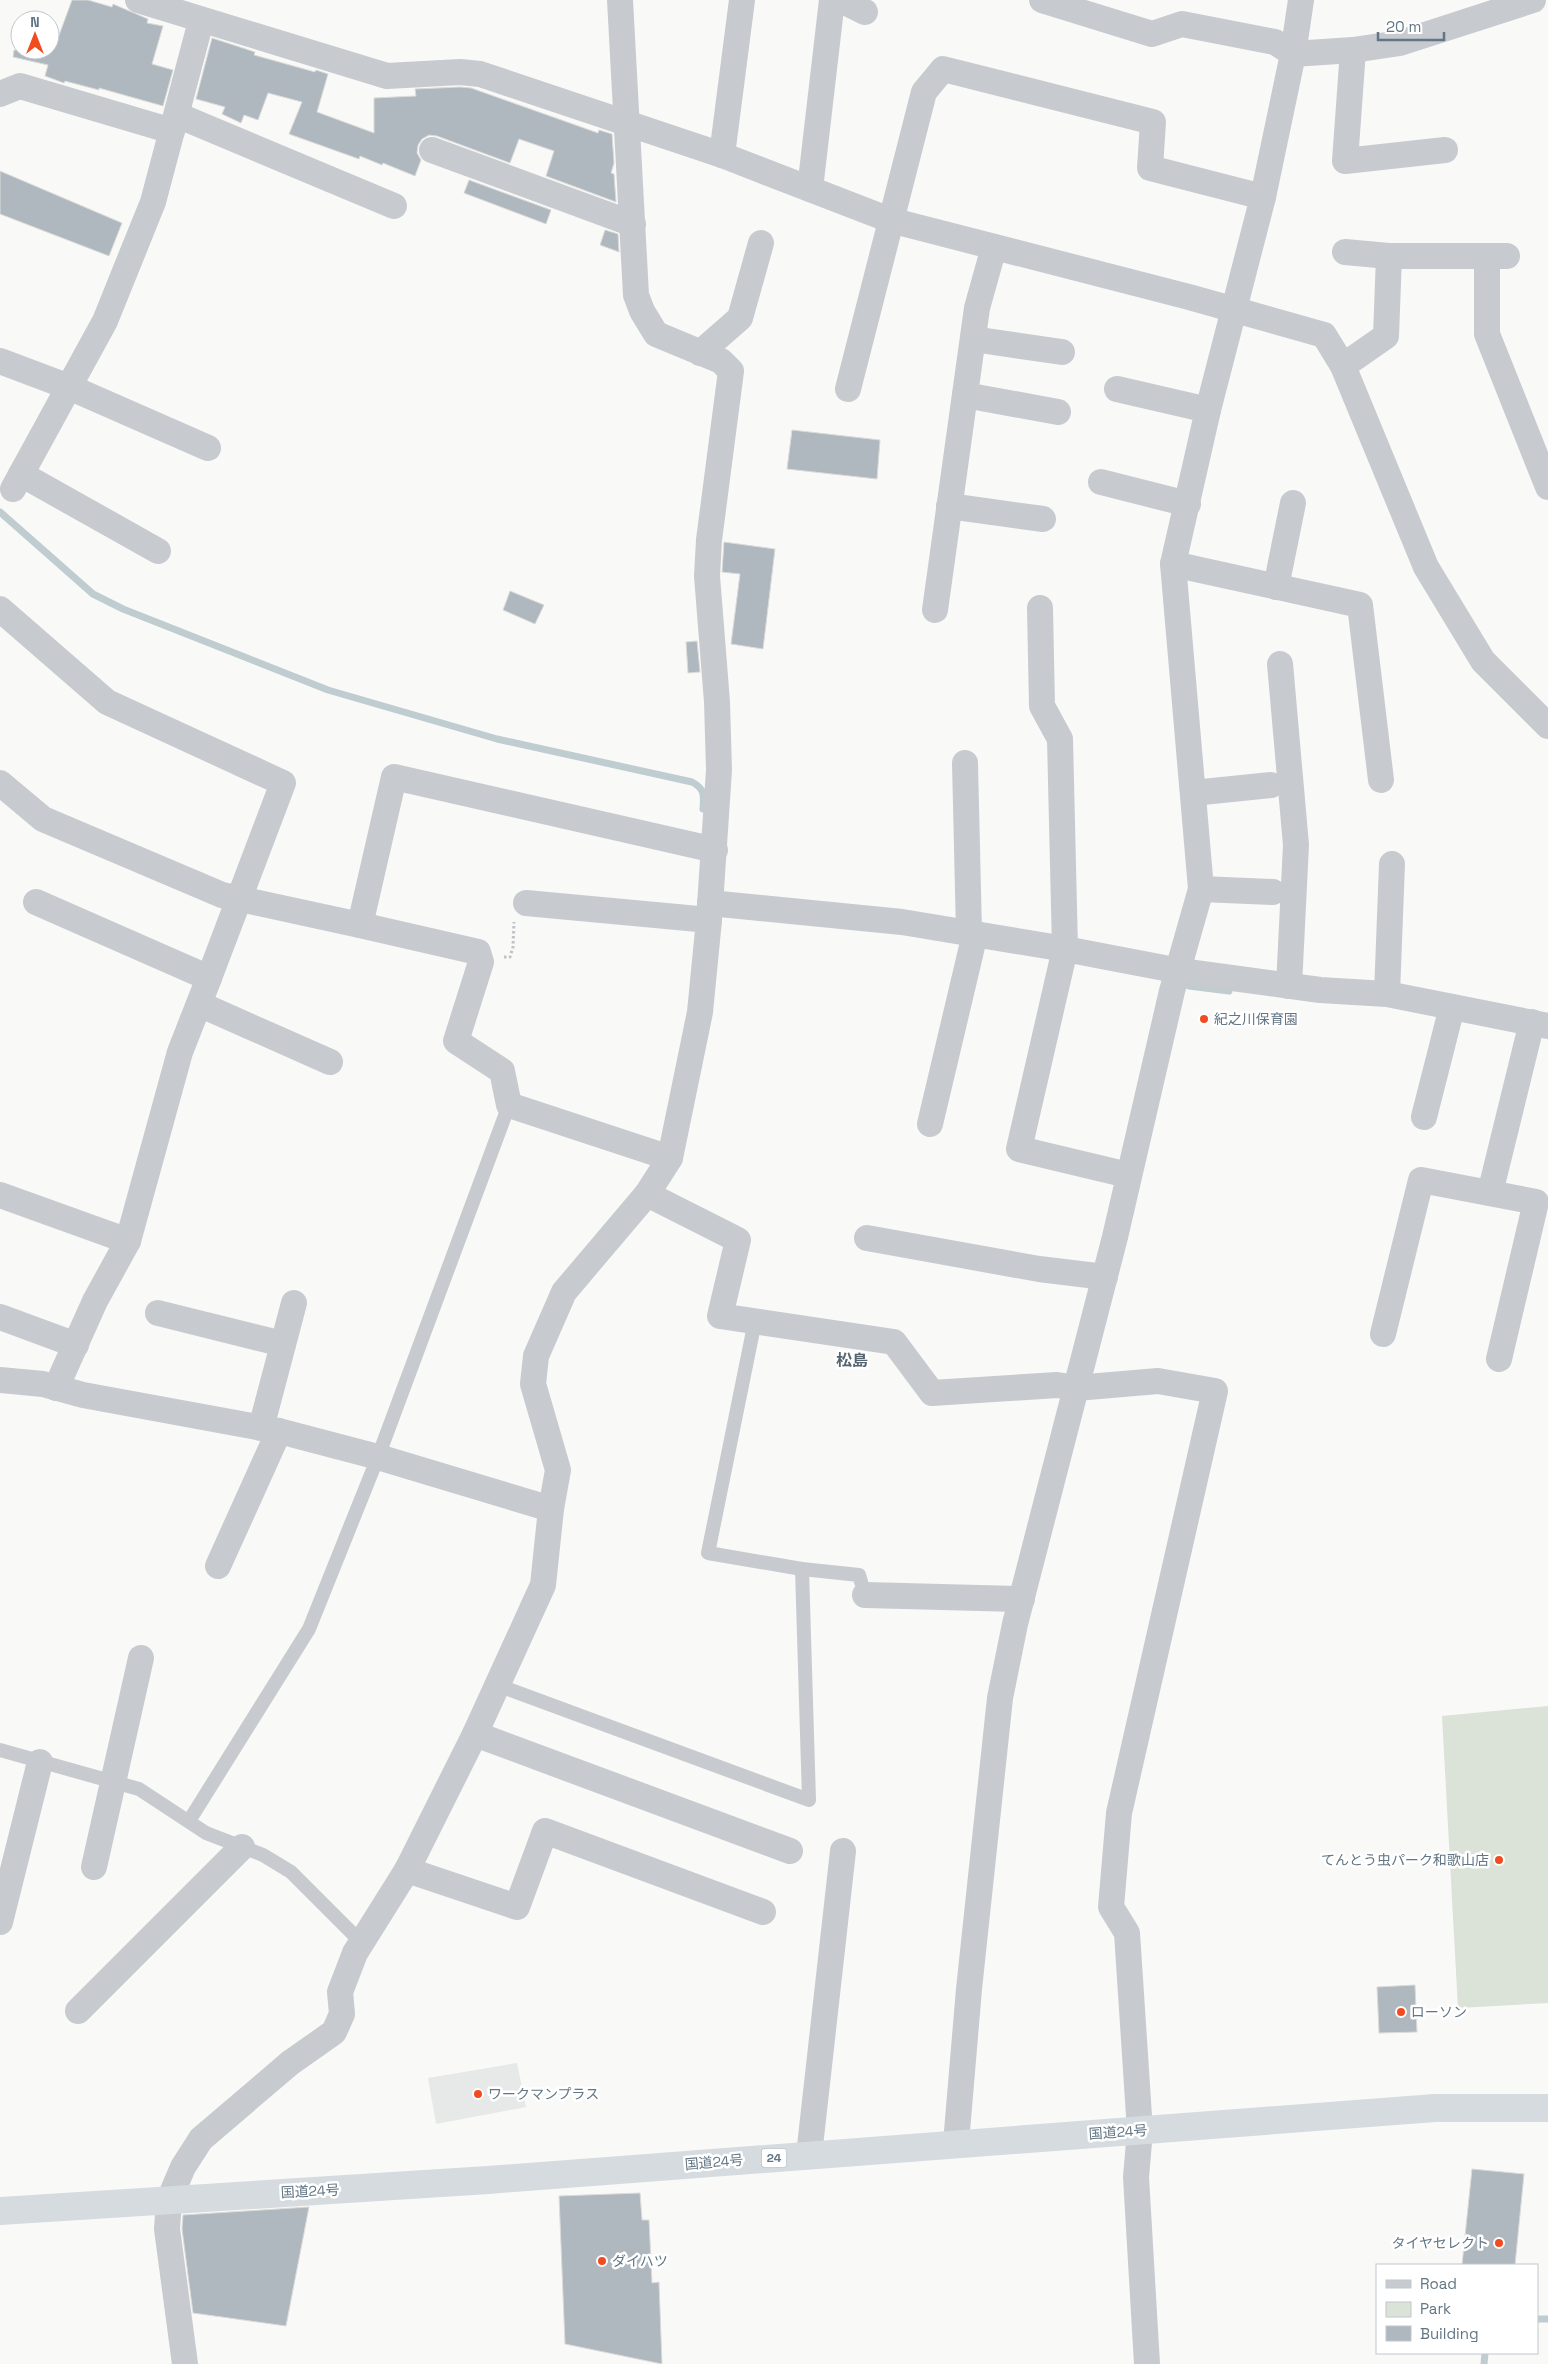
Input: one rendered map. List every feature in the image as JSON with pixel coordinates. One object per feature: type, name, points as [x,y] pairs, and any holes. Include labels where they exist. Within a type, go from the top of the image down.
[{"type":"highway","name":"国道24号","points":[[0,2211],[488,2180],[1435,2108],[1548,2108]]},
{"type":"street","points":[[138,0],[201,21],[387,76],[460,72],[480,74],[722,155],[890,220],[1324,335],[1344,366],[1426,567],[1483,661],[1548,726]]},
{"type":"street","points":[[185,2364],[167,2229],[169,2200],[183,2168],[201,2139],[290,2063],[334,2032],[342,2014],[340,1992],[355,1953],[407,1870],[475,1734],[543,1585],[551,1509],[558,1470],[533,1384],[536,1356],[564,1292],[647,1194],[670,1158],[700,1012],[710,911],[705,848],[719,770],[717,702],[707,576],[708,540],[731,371],[721,361],[656,334],[642,311],[636,296],[620,0]]},
{"type":"street","points":[[722,155],[742,0]]},
{"type":"street","points":[[810,189],[832,0]]},
{"type":"street","points":[[841,0],[865,12]]},
{"type":"street","points":[[1042,0],[1152,34],[1182,24],[1275,42],[1292,54],[1353,50],[1400,43],[1484,7],[1533,0]]},
{"type":"street","points":[[956,2143],[969,1989],[1000,1698],[1022,1599],[1105,1277],[1172,991],[1180,971],[1201,889],[1173,564],[1208,410],[1263,197],[1301,0]]},
{"type":"street","points":[[158,551],[17,481],[105,321],[153,202],[201,21]]},
{"type":"street","points":[[1353,50],[1345,161],[1445,150]]},
{"type":"street","points":[[848,389],[924,92],[943,69],[1153,122],[1150,168],[1263,197]]},
{"type":"street","points":[[0,94],[20,86],[174,123],[394,206]]},
{"type":"street","points":[[432,150],[633,224]]},
{"type":"street","points":[[700,353],[740,318],[761,243]]},
{"type":"street","points":[[935,610],[977,308],[994,247]]},
{"type":"street","points":[[1345,252],[1389,256],[1497,256],[1487,334],[1548,487]]},
{"type":"street","points":[[1344,366],[1386,336],[1389,256]]},
{"type":"street","points":[[973,339],[1062,352]]},
{"type":"street","points":[[0,360],[69,387],[208,448]]},
{"type":"street","points":[[1117,389],[1208,410]]},
{"type":"street","points":[[965,395],[1058,412]]},
{"type":"street","points":[[1101,482],[1188,504]]},
{"type":"street","points":[[1276,586],[1292,503]]},
{"type":"street","points":[[949,506],[1043,519]]},
{"type":"street","points":[[1173,564],[1360,605],[1382,780]]},
{"type":"street","points":[[1040,608],[1042,706],[1060,740],[1063,957],[1019,1149],[1128,1175]]},
{"type":"street","points":[[0,609],[107,702],[283,783],[180,1052],[128,1241],[95,1301],[56,1388]]},
{"type":"street","points":[[1280,664],[1296,845],[1290,986]]},
{"type":"street","points":[[930,1124],[972,940],[965,763]]},
{"type":"street","points":[[360,924],[394,777],[705,848]]},
{"type":"street","points":[[1193,793],[1271,785]]},
{"type":"street","points":[[2,792],[43,818],[222,895],[360,924],[478,952],[481,962],[456,1041],[502,1071],[510,1105],[670,1158]]},
{"type":"street","points":[[1387,994],[1392,864]]},
{"type":"street","points":[[1201,889],[1273,892]]},
{"type":"street","points":[[36,902],[208,978]]},
{"type":"street","points":[[526,904],[710,911],[902,922],[972,940],[1063,957],[1290,986],[1387,994],[1451,1012],[1535,1028],[1490,1193]]},
{"type":"street","points":[[199,1004],[330,1062]]},
{"type":"street","points":[[1424,1117],[1451,1012]]},
{"type":"street","points":[[1383,1334],[1421,1180],[1536,1202],[1499,1358]]},
{"type":"street","points":[[647,1194],[738,1240],[720,1316],[894,1342],[932,1393],[1057,1385],[1076,1388],[1158,1381],[1215,1391],[1119,1812],[1111,1907],[1127,1933],[1140,2131],[1136,2177],[1147,2364]]},
{"type":"street","points":[[0,1195],[128,1241]]},
{"type":"street","points":[[867,1238],[1039,1269],[1105,1277]]},
{"type":"street","points":[[218,1566],[270,1429],[283,1344],[294,1303]]},
{"type":"street","points":[[158,1313],[283,1344]]},
{"type":"street","points":[[0,1317],[76,1345]]},
{"type":"street","points":[[0,1380],[56,1388],[83,1395],[270,1429],[378,1457],[551,1509]]},
{"type":"street","points":[[865,1595],[1022,1599]]},
{"type":"street","points":[[94,1867],[141,1658]]},
{"type":"street","points":[[475,1734],[790,1851]]},
{"type":"street","points":[[0,1922],[40,1762]]},
{"type":"street","points":[[407,1870],[517,1907],[545,1831],[763,1912]]},
{"type":"street","points":[[78,2011],[242,1847]]},
{"type":"street","points":[[809,2155],[843,1851]]},
{"type":"lane","points":[[189,1821],[308,1629],[378,1457],[510,1105]]},
{"type":"lane","points":[[754,1321],[708,1553],[802,1569],[859,1575],[865,1595]]},
{"type":"lane","points":[[497,1685],[809,1800],[802,1569]]},
{"type":"lane","points":[[0,1750],[139,1788],[206,1833],[263,1855],[291,1872],[362,1943]]},
{"type":"path","points":[[478,952],[510,957],[513,948],[515,911],[519,902],[526,904]]},
{"type":"shaded area","points":[[517,2063],[526,2107],[436,2124],[428,2078]]},
{"type":"green space","name":"てんとう虫パーク和歌山店","points":[[1548,1706],[1548,2003],[1458,2008],[1442,1716]]},
{"type":"building","points":[[72,0],[88,0],[112,7],[113,4],[148,19],[147,23],[163,26],[152,64],[173,70],[163,106],[99,88],[99,90],[65,81],[64,83],[45,76],[48,65],[26,60],[60,60],[60,33]]},
{"type":"building","points":[[212,38],[255,52],[254,55],[328,74],[317,112],[374,133],[374,98],[416,96],[415,89],[460,87],[471,88],[598,133],[599,130],[612,134],[614,163],[611,173],[614,174],[616,202],[546,176],[554,151],[519,139],[510,163],[437,136],[429,135],[422,139],[418,145],[417,153],[421,160],[415,176],[383,163],[382,165],[360,156],[359,159],[289,134],[302,102],[268,93],[258,120],[244,115],[241,123],[222,114],[225,107],[196,99]]},
{"type":"building","points":[[0,171],[122,223],[109,256],[0,214]]},
{"type":"building","points":[[469,180],[551,210],[546,224],[464,193]]},
{"type":"building","points":[[605,230],[618,234],[619,252],[600,245]]},
{"type":"building","points":[[792,430],[880,440],[877,479],[787,469]]},
{"type":"building","points":[[724,542],[775,549],[763,649],[731,644],[740,574],[722,572]]},
{"type":"building","points":[[510,591],[544,605],[535,624],[503,610]]},
{"type":"building","points":[[697,641],[700,672],[688,673],[686,642]]},
{"type":"building","points":[[1415,1985],[1417,2032],[1379,2033],[1377,1987]]},
{"type":"building","points":[[1472,2169],[1524,2174],[1515,2264],[1462,2264]]},
{"type":"building","points":[[640,2193],[642,2220],[649,2220],[652,2283],[659,2282],[662,2364],[565,2344],[559,2196]]},
{"type":"building","points":[[309,2207],[286,2326],[193,2313],[182,2229],[183,2215]]},
{"type":"waterway","points":[[0,512],[93,594],[123,609],[328,690],[497,739],[692,782],[703,793],[703,809]]},
{"type":"waterway","points":[[1189,986],[1229,991]]},
{"type":"waterway","points":[[1538,2319],[1548,2319]]},
{"type":"waterway","points":[[1484,2364],[1485,2354]]},
{"type":"place","name":"紀之川保育園","points":[[1204,1019]]},
{"type":"place","name":"てんとう虫パーク和歌山店","points":[[1499,1860]]},
{"type":"place","name":"ローソン","points":[[1401,2012]]},
{"type":"place","name":"ワークマンプラス","points":[[478,2094]]},
{"type":"place","name":"タイヤセレクト","points":[[1499,2243]]},
{"type":"place","name":"ダイハツ","points":[[602,2261]]},
{"type":"district","name":"松島","points":[[852,1360]]}]
